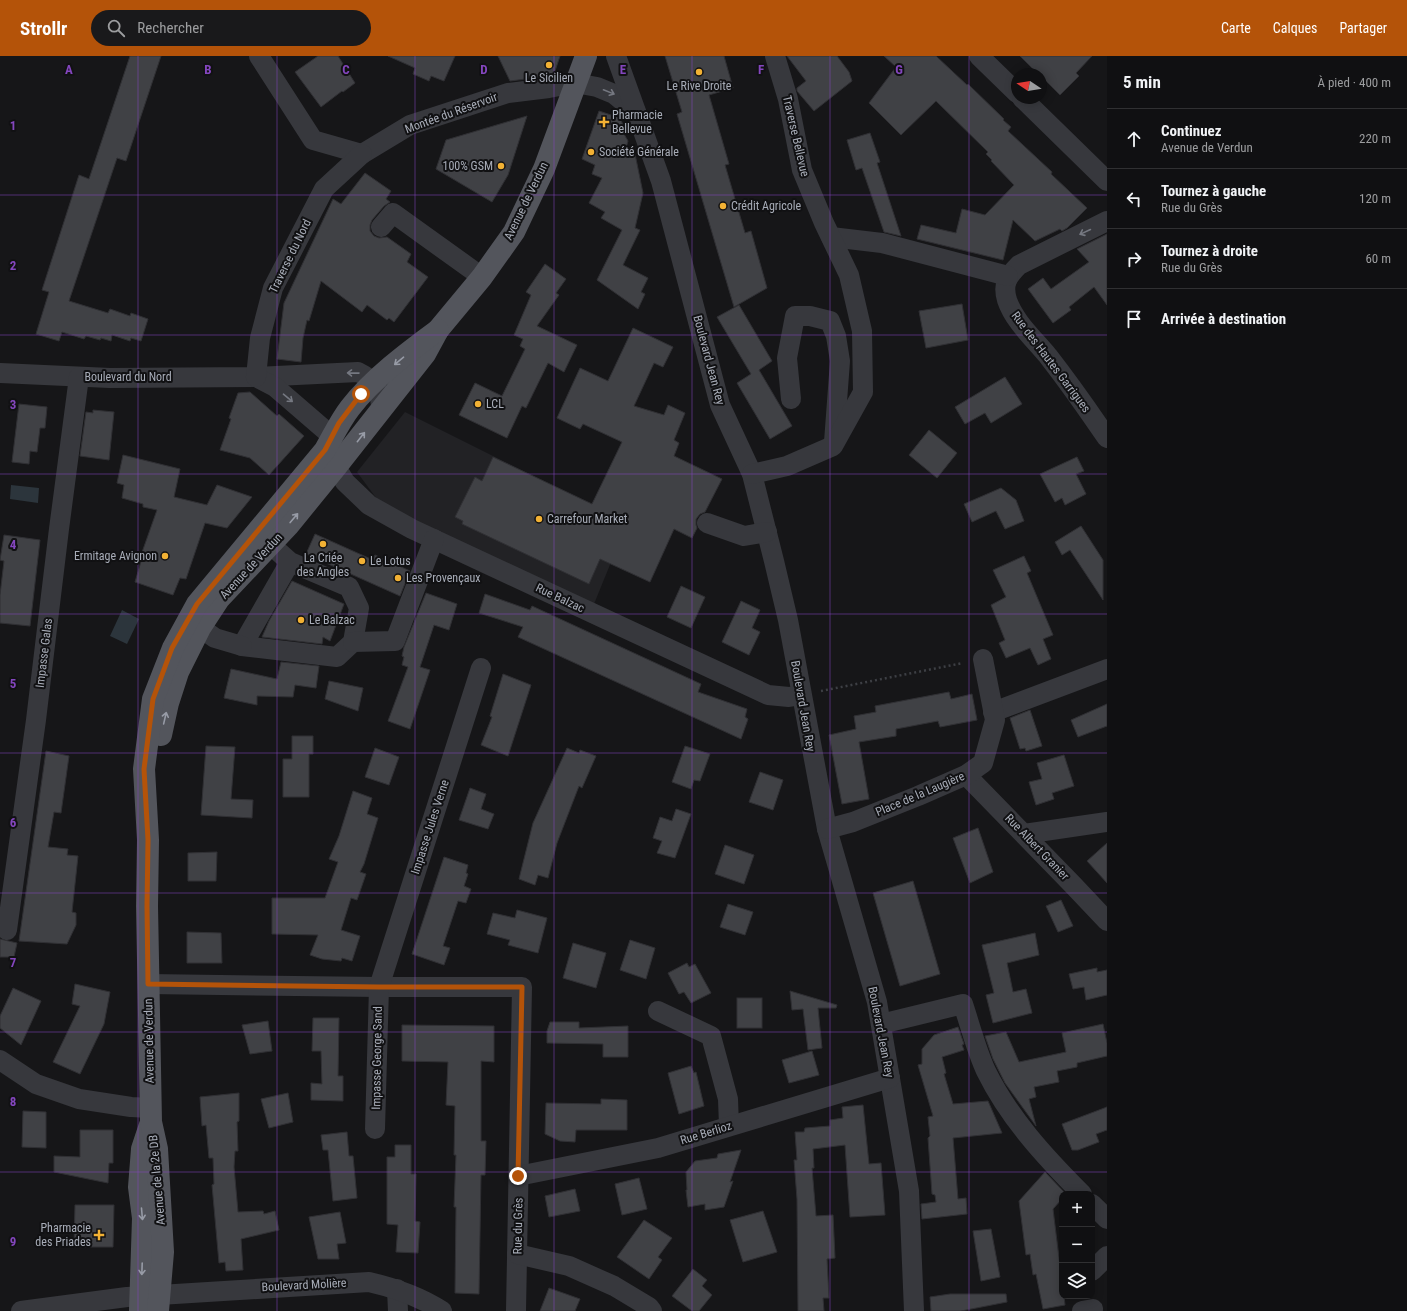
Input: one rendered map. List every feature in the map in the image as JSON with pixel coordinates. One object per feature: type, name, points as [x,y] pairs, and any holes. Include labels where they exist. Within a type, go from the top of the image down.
[{"type":"main road","name":"Avenue de Verdun","points":[[151,1115],[147,906],[148,840],[144,769],[153,699],[172,648],[194,623],[220,599],[271,545],[336,467],[425,354],[438,330],[482,277],[514,232],[544,169],[586,56]]},
{"type":"main road","name":"Avenue de Verdun","points":[[194,623],[197,604],[216,579],[316,462],[325,450],[339,423],[361,394],[412,350],[438,330]]},
{"type":"main road","name":"Avenue de la 2e DB","points":[[150,1303],[139,1187],[142,1149],[151,1115]]},
{"type":"street","points":[[259,56],[313,140],[362,154]]},
{"type":"street","name":"Boulevard Jean Rey","points":[[616,56],[662,181],[720,405],[752,474],[788,620],[827,829],[877,1002],[909,1191],[914,1311]]},
{"type":"street","name":"Traverse Bellevue","points":[[775,56],[788,99],[802,170],[849,274],[862,331],[863,392],[833,446]]},
{"type":"street","points":[[979,56],[1011,87]]},
{"type":"street","name":"Montée du Réservoir","points":[[362,154],[410,125],[508,93],[575,83]]},
{"type":"street","name":"Boulevard Jean Rey","points":[[575,83],[597,87],[614,94],[638,113]]},
{"type":"street","points":[[1028,104],[1107,181]]},
{"type":"street","name":"Traverse du Nord","points":[[256,376],[260,338],[273,288],[324,189],[362,154]]},
{"type":"street","points":[[381,228],[393,213],[482,277]]},
{"type":"street","points":[[831,237],[882,243],[1008,276],[1019,265],[1107,221]]},
{"type":"street","name":"Rue des Hautes Garrigues","points":[[1008,276],[1005,286],[1007,299],[1014,315],[1048,357],[1107,438]]},
{"type":"street","points":[[752,474],[787,466],[833,446],[840,361],[836,336],[830,321],[810,316],[795,316],[787,358],[791,399]]},
{"type":"street","name":"Boulevard du Nord","points":[[0,375],[110,378],[256,376],[358,372],[367,376],[374,383]]},
{"type":"street","points":[[256,376],[275,387],[326,431],[331,438],[336,467]]},
{"type":"street","name":"Impasse Galas","points":[[7,930],[36,720],[79,377]]},
{"type":"street","points":[[374,383],[379,393],[381,410]]},
{"type":"street","name":"Rue Balzac","points":[[336,467],[345,482],[369,505],[412,529],[768,694],[789,697],[801,695]]},
{"type":"street","points":[[707,523],[744,536],[767,532]]},
{"type":"street","points":[[353,642],[395,641],[434,539]]},
{"type":"street","points":[[194,623],[215,638],[242,646],[337,657],[353,642],[359,608],[349,587],[290,562],[271,545]]},
{"type":"street","points":[[242,646],[290,562]]},
{"type":"street","name":"Place de la Laugière","points":[[827,829],[853,822],[966,775],[983,763],[995,720],[983,659]]},
{"type":"street","name":"Impasse Jules Verne","points":[[379,987],[481,668]]},
{"type":"street","points":[[993,712],[1107,668]]},
{"type":"street","name":"Rue Albert Granier","points":[[966,775],[1107,921]]},
{"type":"street","points":[[1024,834],[1107,822]]},
{"type":"street","name":"Rue du Grès","points":[[148,984],[522,987],[516,1311]]},
{"type":"street","name":"Impasse George Sand","points":[[375,1130],[379,987]]},
{"type":"street","points":[[881,1024],[962,1004],[986,1070],[1009,1112],[1053,1165],[1079,1191]]},
{"type":"street","points":[[658,1011],[711,1036],[728,1099],[728,1126]]},
{"type":"street","points":[[0,1060],[36,1084],[79,1099],[131,1107],[151,1115]]},
{"type":"street","name":"Rue Berlioz","points":[[518,1176],[658,1148],[890,1078]]},
{"type":"street","points":[[517,1254],[569,1266],[614,1286],[649,1307],[652,1311]]},
{"type":"street","points":[[1095,1268],[1107,1256]]},
{"type":"street","name":"Boulevard Molière","points":[[20,1311],[150,1303],[369,1282],[397,1289],[430,1303],[442,1311]]},
{"type":"street","points":[[397,1289],[398,1311]]},
{"type":"path","points":[[801,695],[983,659]]},
{"type":"shaded area","points":[[405,412],[627,523],[594,604],[382,506],[357,472]]},
{"type":"shaded area","points":[[11,485],[39,488],[38,503],[10,499]]},
{"type":"shaded area","points":[[122,610],[139,619],[127,644],[110,636]]},
{"type":"building","points":[[130,56],[161,56],[126,161],[117,158],[69,301],[108,313],[110,309],[130,316],[131,313],[148,319],[141,341],[131,338],[130,341],[112,335],[111,341],[86,336],[84,339],[62,332],[59,341],[36,334],[49,292],[42,290],[79,175],[89,179]]},
{"type":"building","points":[[318,56],[338,56],[355,83],[321,107],[295,72]]},
{"type":"building","points":[[388,56],[455,56],[444,81],[431,76],[429,81],[413,74],[415,68]]},
{"type":"building","points":[[498,56],[560,56],[554,74],[510,81]]},
{"type":"building","points":[[665,56],[724,56],[733,88],[709,95],[729,164],[725,165],[745,233],[751,231],[767,288],[734,307],[677,114],[682,112]]},
{"type":"building","points":[[787,56],[837,56],[849,72],[852,81],[814,111],[797,91],[797,88],[806,81]]},
{"type":"building","points":[[884,56],[936,56],[967,85],[968,84],[1004,119],[1003,120],[1011,127],[1008,131],[1052,172],[1051,174],[1087,208],[1067,228],[1062,231],[1060,229],[1035,241],[1013,220],[1003,260],[917,239],[921,225],[956,233],[962,209],[985,215],[1014,185],[991,161],[992,160],[986,154],[988,152],[936,101],[901,135],[869,103],[896,67]]},
{"type":"building","points":[[1020,56],[1092,56],[1076,73],[1079,76],[1060,95],[1047,82],[1047,68],[1032,68]]},
{"type":"building","points":[[599,111],[620,118],[623,125],[621,129],[628,141],[625,151],[635,154],[643,193],[635,228],[640,230],[623,265],[648,278],[641,292],[645,294],[638,309],[597,280],[622,230],[601,218],[605,212],[589,203],[602,178],[592,174],[595,165],[582,159]]},
{"type":"building","points":[[527,116],[508,175],[492,202],[436,169],[446,140]]},
{"type":"building","points":[[870,133],[880,162],[877,163],[901,236],[884,232],[862,168],[856,170],[847,140]]},
{"type":"building","points":[[365,173],[391,191],[386,199],[390,202],[384,206],[372,220],[370,231],[374,236],[379,238],[387,237],[411,254],[407,262],[428,277],[394,322],[389,318],[387,320],[367,305],[362,312],[321,281],[309,321],[307,320],[303,338],[301,362],[277,359],[284,303],[333,199],[341,204]]},
{"type":"building","points":[[1107,234],[1107,305],[1094,287],[1069,307],[1071,310],[1053,323],[1028,289],[1043,278],[1051,289],[1089,262],[1077,249]]},
{"type":"building","points":[[545,264],[566,279],[556,293],[559,295],[537,326],[577,345],[564,372],[548,363],[526,408],[522,406],[507,438],[459,415],[475,383],[502,396],[525,349],[520,346],[523,339],[514,335],[531,295],[526,292]]},
{"type":"building","points":[[962,304],[968,340],[926,348],[919,311]]},
{"type":"building","points":[[739,305],[772,361],[759,370],[792,426],[770,439],[737,383],[751,374],[717,317]]},
{"type":"building","points":[[633,328],[673,347],[663,367],[654,363],[634,406],[664,415],[668,405],[685,413],[674,440],[679,443],[674,456],[722,479],[705,512],[700,514],[696,519],[697,528],[692,538],[674,529],[650,582],[600,559],[589,584],[462,524],[463,521],[455,517],[475,477],[482,481],[493,457],[592,504],[622,442],[583,424],[580,429],[557,418],[580,368],[608,381]]},
{"type":"building","points":[[1005,377],[1022,404],[991,423],[985,413],[965,424],[955,407]]},
{"type":"building","points":[[250,392],[277,416],[279,414],[304,436],[269,475],[250,458],[220,450],[238,393]]},
{"type":"building","points":[[19,404],[47,407],[45,428],[40,428],[37,452],[30,451],[29,464],[12,462]]},
{"type":"building","points":[[93,410],[114,412],[109,460],[80,456],[86,412],[93,413]]},
{"type":"building","points":[[929,430],[957,453],[937,478],[909,455]]},
{"type":"building","points":[[123,455],[180,469],[174,497],[207,505],[217,485],[252,497],[227,528],[205,523],[186,579],[180,578],[173,595],[135,582],[142,558],[140,558],[157,510],[143,507],[143,504],[122,498],[124,485],[117,483]]},
{"type":"building","points":[[1077,457],[1084,471],[1076,474],[1086,494],[1065,505],[1062,498],[1055,502],[1040,474]]},
{"type":"building","points":[[1001,488],[1016,500],[1024,521],[1005,529],[996,511],[972,522],[964,504]]},
{"type":"building","points":[[1081,526],[1103,560],[1103,600],[1070,550],[1062,555],[1055,542]]},
{"type":"building","points":[[315,534],[373,560],[375,555],[410,571],[400,596],[306,554]]},
{"type":"building","points":[[4,535],[40,540],[30,626],[0,623],[0,595],[4,561],[0,560]]},
{"type":"building","points":[[1024,556],[1031,571],[1027,573],[1053,635],[1043,639],[1051,659],[1038,665],[1030,648],[1006,658],[999,643],[1005,640],[991,605],[1006,597],[993,570]]},
{"type":"building","name":"Le Balzac","points":[[292,581],[344,604],[330,641],[323,637],[322,644],[262,637],[269,621]]},
{"type":"building","points":[[681,586],[705,597],[691,628],[667,617]]},
{"type":"building","points":[[426,593],[457,604],[449,630],[434,625],[420,667],[430,670],[410,729],[388,721],[408,667],[402,665],[404,647]]},
{"type":"building","points":[[485,594],[530,610],[532,606],[701,684],[698,692],[747,709],[745,717],[748,719],[741,739],[518,637],[523,627],[479,613]]},
{"type":"building","points":[[741,601],[760,610],[752,628],[760,632],[749,655],[722,642]]},
{"type":"building","points":[[281,662],[319,666],[316,688],[295,685],[293,697],[257,696],[257,705],[224,698],[231,669],[277,679]]},
{"type":"building","points":[[503,674],[531,685],[508,756],[481,745],[492,717],[490,716]]},
{"type":"building","points":[[329,681],[363,688],[358,711],[325,699]]},
{"type":"building","points":[[949,692],[951,699],[972,694],[977,720],[940,727],[938,721],[896,729],[896,736],[859,742],[869,799],[842,804],[829,735],[856,729],[854,716],[876,712],[875,706]]},
{"type":"building","points":[[1107,704],[1107,726],[1078,737],[1071,720]]},
{"type":"building","points":[[1030,710],[1042,746],[1026,751],[1025,748],[1020,749],[1010,718]]},
{"type":"building","points":[[292,736],[313,736],[313,754],[309,754],[309,797],[283,797],[283,759],[292,759]]},
{"type":"building","points":[[206,746],[235,747],[231,799],[253,800],[252,818],[201,815]]},
{"type":"building","points":[[685,746],[710,754],[700,781],[694,780],[691,789],[672,782]]},
{"type":"building","points":[[375,748],[399,757],[389,785],[365,777]]},
{"type":"building","points":[[567,748],[579,753],[580,750],[596,756],[582,788],[579,786],[557,843],[548,878],[538,875],[535,885],[519,879],[533,823]]},
{"type":"building","points":[[46,751],[69,756],[61,813],[54,812],[48,847],[68,849],[67,855],[78,856],[72,912],[76,913],[76,925],[67,944],[19,941]]},
{"type":"building","points":[[1064,755],[1074,786],[1052,793],[1054,799],[1036,805],[1029,782],[1042,779],[1037,763]]},
{"type":"building","points":[[760,772],[783,780],[773,810],[749,802]]},
{"type":"building","points":[[470,788],[486,794],[481,809],[494,814],[488,829],[459,820]]},
{"type":"building","points":[[353,791],[372,798],[367,814],[378,818],[364,864],[360,872],[366,874],[357,900],[351,898],[341,930],[360,936],[352,961],[342,958],[341,961],[322,959],[310,955],[318,935],[272,934],[272,898],[325,898],[338,862],[329,859],[339,836]]},
{"type":"building","points":[[676,809],[691,814],[675,858],[657,853],[662,841],[653,838],[660,817],[672,821]]},
{"type":"building","points":[[978,828],[993,872],[970,883],[953,838]]},
{"type":"building","points":[[1107,843],[1107,883],[1087,861]]},
{"type":"building","points":[[725,845],[754,855],[744,884],[715,874]]},
{"type":"building","points":[[217,852],[216,881],[188,881],[188,853]]},
{"type":"building","points":[[444,857],[468,865],[466,873],[468,874],[464,886],[471,889],[466,903],[458,901],[443,946],[450,948],[444,965],[412,954]]},
{"type":"building","points":[[913,881],[940,974],[900,986],[873,893]]},
{"type":"building","points":[[1061,900],[1073,926],[1058,932],[1046,906]]},
{"type":"building","points":[[728,904],[753,912],[745,935],[720,927]]},
{"type":"building","points":[[517,910],[547,918],[538,953],[508,945],[510,940],[487,934],[493,913],[515,918]]},
{"type":"building","points":[[187,932],[221,933],[222,963],[187,963]]},
{"type":"building","points":[[1035,933],[1039,955],[1007,963],[1013,992],[1026,989],[1032,1013],[993,1023],[986,995],[994,993],[982,945]]},
{"type":"building","points":[[0,939],[17,943],[14,957],[0,957]]},
{"type":"building","points":[[630,940],[655,948],[646,979],[620,970]]},
{"type":"building","points":[[573,943],[606,953],[596,988],[563,978]]},
{"type":"building","points":[[687,963],[689,967],[695,964],[711,993],[691,1003],[684,992],[679,994],[668,973]]},
{"type":"building","points":[[1097,968],[1097,972],[1107,970],[1107,995],[1086,1000],[1084,987],[1073,989],[1069,974]]},
{"type":"building","points":[[75,984],[110,992],[104,1024],[80,1074],[53,1062],[80,1006],[72,1004]]},
{"type":"building","points":[[13,988],[41,1001],[21,1045],[0,1028],[0,1016]]},
{"type":"building","points":[[790,991],[837,1005],[836,1008],[818,1008],[822,1048],[808,1050],[803,1009],[792,1010]]},
{"type":"building","points":[[737,998],[762,998],[762,1028],[737,1028]]},
{"type":"building","points":[[313,1018],[339,1018],[338,1076],[343,1076],[343,1101],[311,1100],[311,1083],[322,1084],[321,1051],[312,1051]]},
{"type":"building","points":[[268,1021],[272,1051],[250,1054],[242,1025]]},
{"type":"building","points":[[550,1022],[579,1022],[579,1028],[628,1026],[628,1057],[603,1057],[603,1044],[547,1043],[547,1031]]},
{"type":"building","points":[[1103,1024],[1107,1043],[1107,1056],[1077,1063],[1077,1067],[1057,1071],[1059,1082],[1034,1087],[1036,1097],[1029,1099],[1036,1126],[1005,1083],[993,1059],[985,1036],[1006,1032],[1019,1062],[1066,1052],[1062,1033]]},
{"type":"building","points":[[402,1025],[494,1026],[494,1062],[481,1061],[481,1141],[486,1141],[485,1175],[481,1175],[479,1294],[455,1293],[455,1106],[446,1105],[448,1062],[402,1061]]},
{"type":"building","points":[[958,1027],[964,1044],[962,1045],[964,1050],[942,1057],[946,1073],[944,1074],[953,1104],[988,1101],[1002,1133],[953,1138],[958,1199],[966,1198],[967,1214],[922,1219],[921,1204],[936,1202],[935,1195],[932,1194],[928,1138],[930,1136],[928,1117],[933,1116],[918,1065],[922,1064],[922,1049],[934,1035]]},
{"type":"building","points":[[812,1051],[819,1075],[789,1083],[782,1060]]},
{"type":"building","points":[[691,1066],[694,1073],[696,1072],[704,1106],[679,1114],[668,1073]]},
{"type":"building","points":[[239,1093],[239,1121],[237,1122],[238,1151],[235,1151],[234,1167],[238,1212],[263,1211],[264,1214],[275,1211],[279,1230],[241,1239],[243,1270],[226,1271],[225,1262],[219,1263],[212,1185],[214,1184],[213,1158],[209,1158],[206,1125],[202,1126],[200,1097]]},
{"type":"building","points":[[288,1093],[293,1122],[269,1128],[261,1099]]},
{"type":"building","points":[[601,1099],[627,1100],[627,1130],[576,1130],[575,1142],[560,1141],[545,1134],[546,1103],[601,1104]]},
{"type":"building","points":[[863,1105],[869,1164],[881,1163],[885,1215],[850,1217],[845,1145],[813,1149],[814,1168],[812,1168],[816,1216],[833,1215],[835,1258],[827,1259],[829,1298],[823,1298],[824,1311],[798,1311],[797,1199],[794,1160],[797,1160],[795,1132],[804,1132],[805,1128],[830,1126],[830,1120],[843,1118],[842,1107]]},
{"type":"building","points":[[1107,1107],[1107,1130],[1096,1134],[1099,1142],[1078,1150],[1072,1150],[1062,1124]]},
{"type":"building","points":[[23,1111],[46,1112],[46,1148],[22,1147]]},
{"type":"building","points":[[80,1130],[113,1130],[113,1163],[109,1163],[108,1183],[54,1172],[54,1156],[80,1157]]},
{"type":"building","points":[[347,1132],[349,1156],[353,1156],[357,1198],[333,1201],[328,1150],[323,1150],[321,1135]]},
{"type":"building","points":[[395,1145],[411,1145],[411,1174],[416,1174],[415,1221],[420,1222],[418,1253],[396,1252],[398,1225],[387,1224],[387,1157],[395,1157]]},
{"type":"building","points":[[741,1150],[730,1182],[733,1181],[724,1207],[705,1210],[705,1204],[688,1207],[686,1172],[695,1161],[717,1158],[718,1154]]},
{"type":"building","points":[[1045,1172],[1063,1191],[1059,1191],[1059,1202],[1053,1209],[1059,1258],[1059,1299],[1064,1299],[1065,1305],[1043,1309],[1036,1274],[1033,1275],[1030,1254],[1026,1255],[1019,1201]]},
{"type":"building","points":[[639,1178],[647,1209],[622,1215],[615,1184]]},
{"type":"building","points":[[575,1189],[580,1211],[549,1217],[545,1196]]},
{"type":"building","points":[[75,1205],[114,1205],[113,1247],[74,1247]]},
{"type":"building","points":[[763,1211],[777,1252],[743,1262],[730,1220]]},
{"type":"building","points":[[340,1212],[346,1243],[337,1244],[339,1259],[318,1259],[309,1217]]},
{"type":"building","points":[[644,1220],[672,1238],[658,1257],[662,1260],[649,1279],[617,1257]]},
{"type":"building","points":[[991,1229],[1000,1277],[981,1281],[973,1231]]},
{"type":"building","points":[[693,1269],[707,1280],[702,1286],[712,1295],[699,1311],[692,1311],[672,1296]]},
{"type":"building","points":[[549,1288],[580,1299],[575,1311],[540,1311]]},
{"type":"building","points":[[950,1294],[1006,1294],[1007,1302],[961,1311],[931,1311],[930,1297]]},
{"type":"place","name":"Le Sicilien","points":[[549,65]]},
{"type":"place","name":"Le Rive Droite","points":[[699,72]]},
{"type":"place","name":"Pharmacie Bellevue","points":[[604,122]]},
{"type":"place","name":"Société Générale","points":[[591,152]]},
{"type":"place","name":"100% GSM","points":[[501,166]]},
{"type":"place","name":"Crédit Agricole","points":[[723,206]]},
{"type":"place","name":"LCL","points":[[478,404]]},
{"type":"place","name":"Carrefour Market","points":[[539,519]]},
{"type":"place","name":"La Criée des Angles","points":[[323,544]]},
{"type":"place","name":"Ermitage Avignon","points":[[165,556]]},
{"type":"place","name":"Le Lotus","points":[[362,561]]},
{"type":"place","name":"Les Provençaux","points":[[398,578]]},
{"type":"place","name":"Le Balzac","points":[[301,620]]},
{"type":"place","name":"Pharmacie des Priades","points":[[99,1235]]},
{"type":"route","points":[[361,394],[339,423],[325,450],[316,462],[216,579],[197,604],[172,648],[163,671],[153,699],[144,769],[148,840],[148,984],[522,987],[518,1176]]}]
